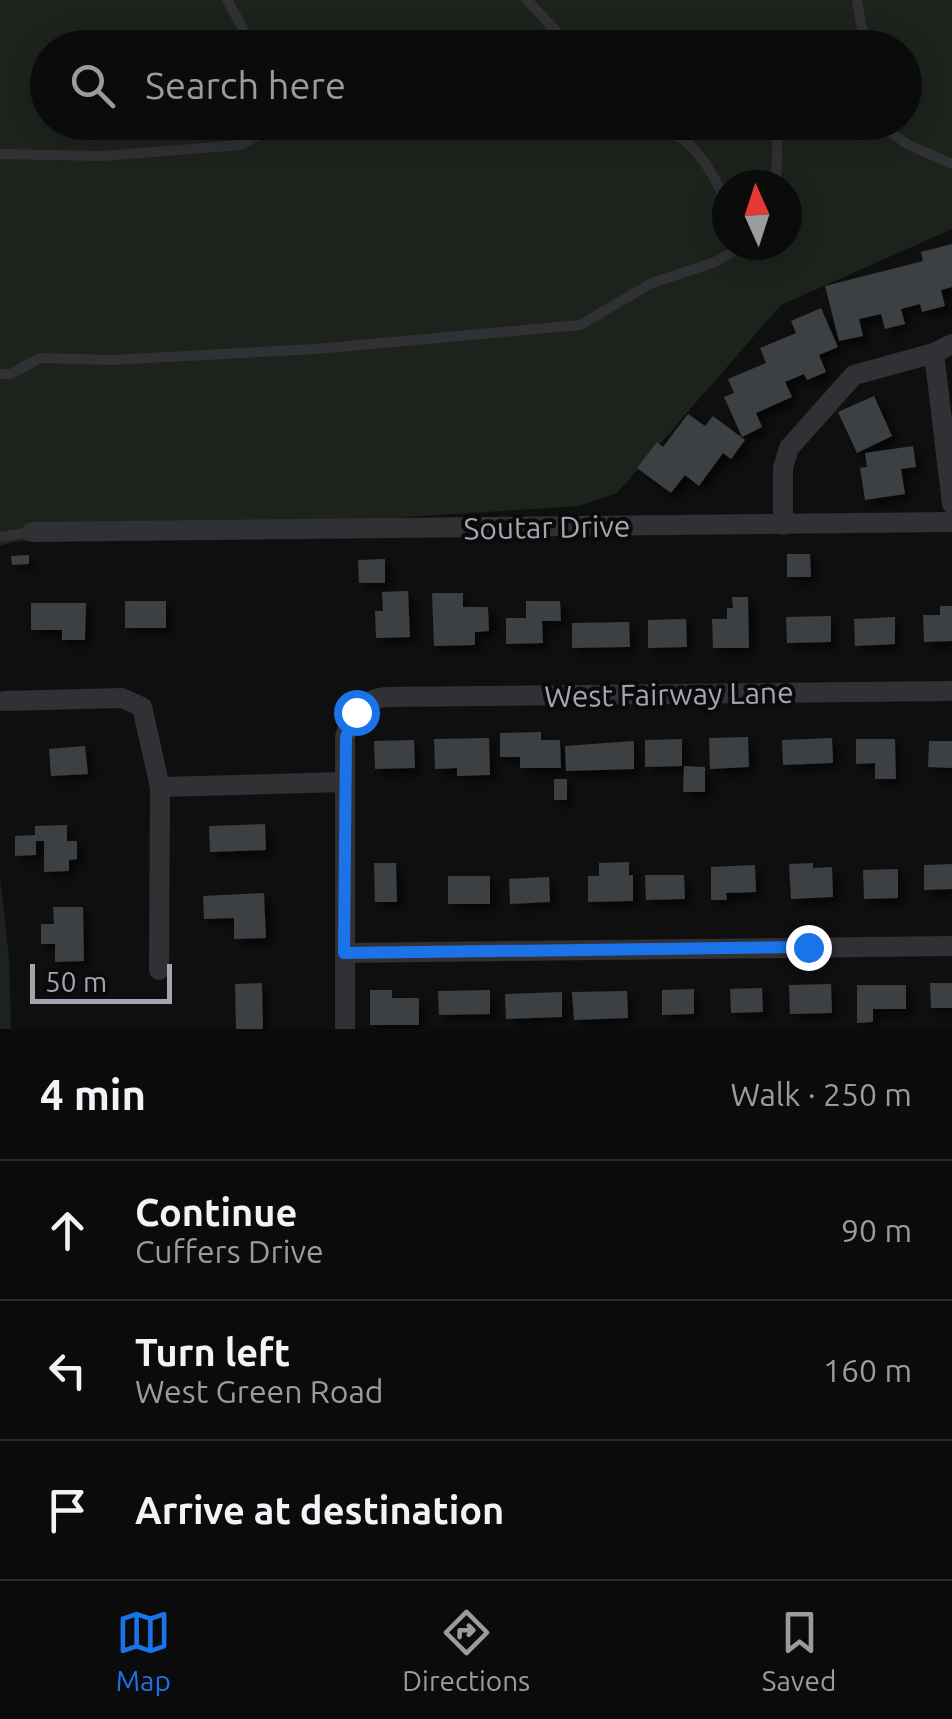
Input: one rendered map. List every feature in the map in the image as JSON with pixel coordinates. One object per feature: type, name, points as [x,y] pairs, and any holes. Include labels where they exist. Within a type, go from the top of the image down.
[{"type":"street","points":[[783,525],[783,468],[789,448],[861,371],[943,348],[952,504]]},
{"type":"street","name":"Soutar Drive","points":[[32,532],[952,522]]},
{"type":"street","name":"West Fairway Lane","points":[[344,782],[350,720],[362,706],[386,697],[952,692]]},
{"type":"street","points":[[4,701],[122,698],[142,708],[160,787],[160,970]]},
{"type":"street","points":[[160,787],[344,782],[345,1029]]},
{"type":"street","points":[[344,953],[952,946]]},
{"type":"lane","points":[[227,0],[244,30]]},
{"type":"lane","points":[[527,0],[555,30]]},
{"type":"lane","points":[[857,0],[862,30]]},
{"type":"lane","points":[[0,154],[103,156],[240,145],[249,140]]},
{"type":"lane","points":[[684,140],[712,175]]},
{"type":"lane","points":[[776,170],[777,140]]},
{"type":"lane","points":[[901,140],[952,164]]},
{"type":"lane","points":[[0,374],[11,374],[40,358],[112,360],[316,349],[580,325],[652,284],[719,260]]},
{"type":"lane","points":[[0,537],[32,532]]},
{"type":"shaded area","points":[[0,0],[952,0],[952,229],[781,305],[617,493],[579,506],[14,542],[0,546]]},
{"type":"shaded area","points":[[0,876],[9,957],[11,1029],[0,1029]]},
{"type":"building","points":[[952,244],[952,287],[941,290],[945,306],[922,312],[920,304],[901,309],[905,324],[885,329],[881,314],[859,319],[863,336],[839,341],[825,286],[923,261],[921,252]]},
{"type":"building","points":[[821,308],[838,347],[819,355],[826,372],[807,380],[804,374],[785,382],[792,397],[756,413],[762,427],[742,437],[724,397],[734,393],[728,379],[766,363],[760,348],[796,333],[791,321]]},
{"type":"building","points":[[874,396],[892,436],[857,453],[838,412]]},
{"type":"building","points":[[688,414],[705,426],[713,416],[745,440],[731,459],[723,453],[699,486],[685,475],[671,493],[637,468],[657,442],[663,447]]},
{"type":"building","points":[[913,446],[916,467],[901,469],[905,494],[865,500],[860,468],[867,467],[865,453]]},
{"type":"building","points":[[787,554],[810,554],[811,577],[787,577]]},
{"type":"building","points":[[29,555],[29,564],[12,565],[11,556]]},
{"type":"building","points":[[385,559],[385,583],[359,583],[358,560]]},
{"type":"building","points":[[408,591],[410,637],[376,638],[375,611],[383,611],[382,592]]},
{"type":"building","points":[[432,593],[463,593],[463,607],[488,607],[489,631],[475,632],[475,645],[434,646]]},
{"type":"building","points":[[732,597],[748,597],[749,648],[713,648],[712,619],[727,619],[727,608],[733,608]]},
{"type":"building","points":[[125,601],[166,601],[166,628],[125,628]]},
{"type":"building","points":[[526,601],[560,601],[561,621],[542,621],[543,643],[506,644],[506,618],[526,618]]},
{"type":"building","points":[[31,603],[86,603],[85,640],[62,640],[62,630],[31,630]]},
{"type":"building","points":[[940,606],[952,606],[952,641],[924,642],[923,615],[940,615]]},
{"type":"building","points":[[831,616],[831,642],[787,643],[786,617]]},
{"type":"building","points":[[895,617],[895,644],[855,646],[854,619]]},
{"type":"building","points":[[686,619],[687,647],[648,648],[648,620]]},
{"type":"building","points":[[629,622],[630,647],[572,648],[572,623]]},
{"type":"building","points":[[541,732],[541,740],[560,740],[561,768],[520,768],[520,757],[500,757],[500,733]]},
{"type":"building","points":[[748,737],[749,767],[710,769],[709,738]]},
{"type":"building","points":[[489,738],[490,775],[457,776],[457,768],[435,769],[434,739]]},
{"type":"building","points":[[832,738],[833,763],[783,765],[782,740]]},
{"type":"building","points":[[682,739],[682,766],[645,767],[645,740]]},
{"type":"building","points":[[856,739],[895,739],[896,779],[875,779],[875,763],[856,764]]},
{"type":"building","points":[[414,740],[415,768],[375,769],[374,741]]},
{"type":"building","points":[[634,741],[634,769],[566,771],[565,746]]},
{"type":"building","points":[[929,741],[952,741],[952,768],[928,767]]},
{"type":"building","points":[[85,746],[88,774],[51,776],[49,749]]},
{"type":"building","points":[[684,766],[705,767],[705,792],[683,792]]},
{"type":"building","points":[[554,779],[567,779],[567,800],[554,800]]},
{"type":"building","points":[[265,824],[266,850],[210,852],[209,826]]},
{"type":"building","points":[[67,825],[67,841],[77,841],[77,859],[69,860],[69,871],[44,872],[44,841],[36,841],[36,855],[15,856],[15,836],[35,835],[35,826]]},
{"type":"building","points":[[629,862],[633,901],[588,902],[588,876],[599,876],[599,863]]},
{"type":"building","points":[[374,863],[396,863],[397,902],[375,902]]},
{"type":"building","points":[[813,863],[813,868],[832,867],[833,897],[791,899],[789,864]]},
{"type":"building","points":[[952,864],[952,889],[924,890],[924,865]]},
{"type":"building","points":[[755,865],[756,892],[726,893],[727,900],[711,900],[711,867]]},
{"type":"building","points":[[898,869],[898,898],[864,899],[863,870]]},
{"type":"building","points":[[645,875],[684,875],[685,899],[646,900]]},
{"type":"building","points":[[448,876],[490,876],[490,904],[448,904]]},
{"type":"building","points":[[549,877],[550,902],[510,904],[509,879]]},
{"type":"building","points":[[264,893],[266,938],[234,939],[234,918],[204,919],[203,896]]},
{"type":"building","points":[[53,907],[83,907],[84,961],[55,962],[55,944],[41,944],[41,924],[54,924]]},
{"type":"building","points":[[262,983],[263,1029],[236,1029],[235,984]]},
{"type":"building","points":[[930,983],[952,983],[952,1008],[931,1008]]},
{"type":"building","points":[[831,984],[832,1013],[790,1014],[789,985]]},
{"type":"building","points":[[857,985],[906,985],[906,1009],[873,1009],[873,1022],[857,1023]]},
{"type":"building","points":[[762,988],[763,1012],[731,1013],[730,989]]},
{"type":"building","points":[[694,989],[694,1014],[662,1015],[662,990]]},
{"type":"building","points":[[370,990],[392,990],[392,998],[419,998],[419,1025],[370,1025]]},
{"type":"building","points":[[490,990],[490,1014],[439,1015],[438,991]]},
{"type":"building","points":[[627,991],[628,1018],[574,1020],[572,992]]},
{"type":"building","points":[[562,992],[562,1017],[506,1019],[505,994]]},
{"type":"route","points":[[356,712],[346,737],[344,953],[808,947]]}]
